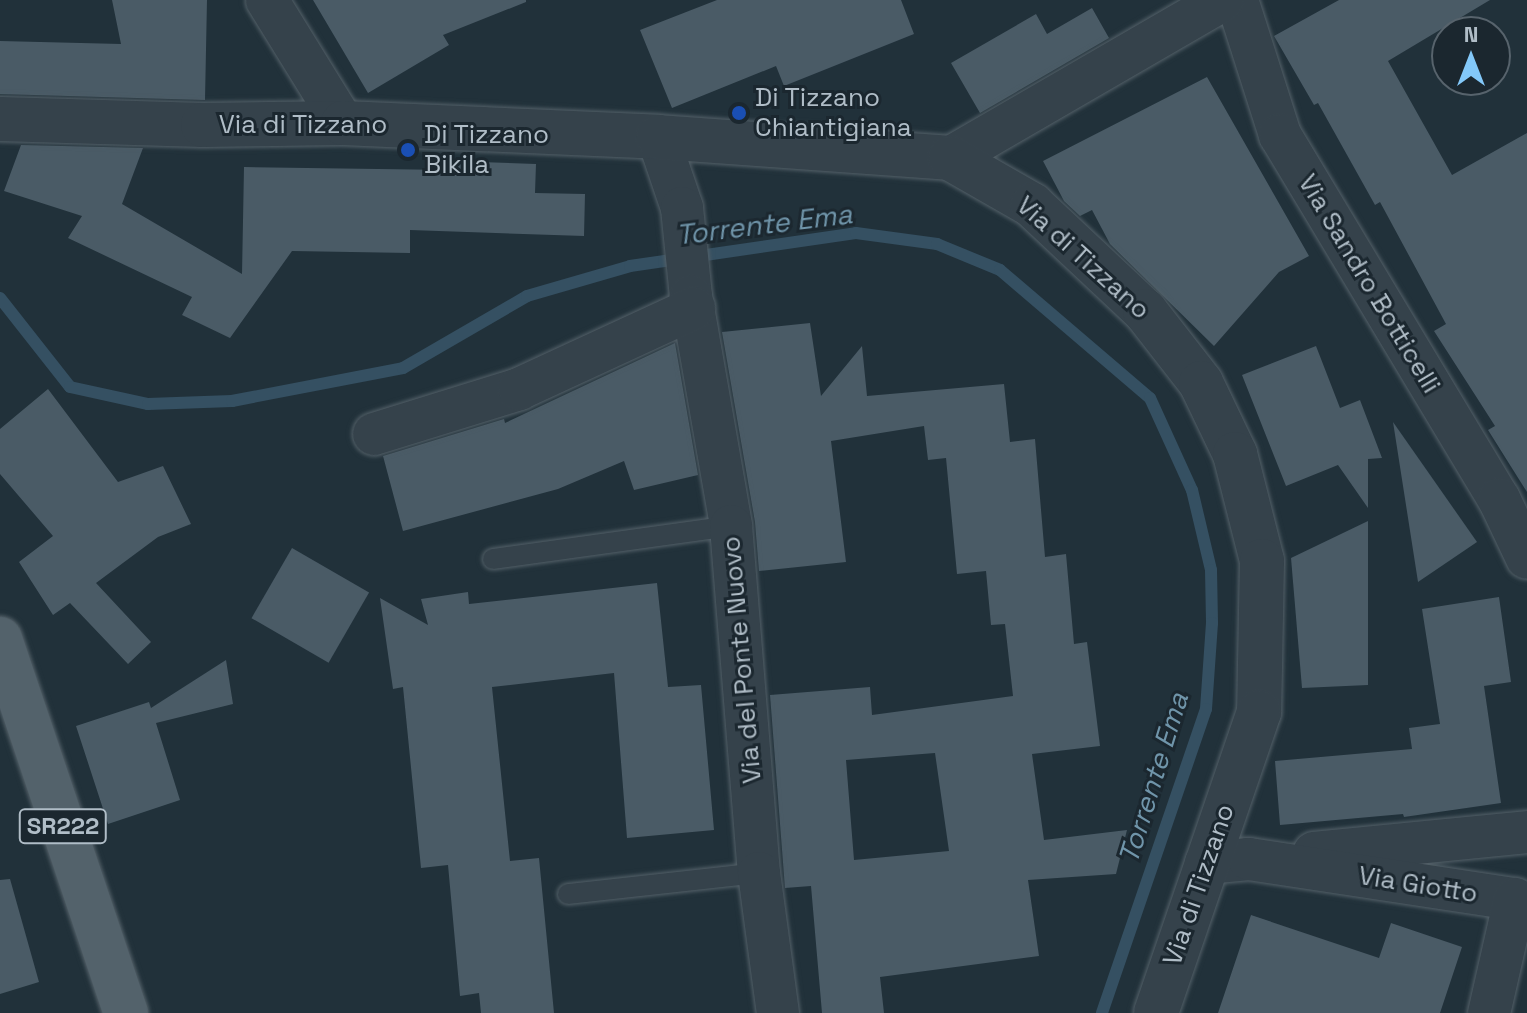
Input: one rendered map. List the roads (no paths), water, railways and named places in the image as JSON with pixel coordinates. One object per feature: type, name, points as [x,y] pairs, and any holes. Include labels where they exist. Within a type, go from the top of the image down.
[{"type":"main road","name":"SR222","points":[[0,639],[126,1013]]},
{"type":"street","points":[[267,0],[343,123]]},
{"type":"street","points":[[950,158],[1223,0]]},
{"type":"street","name":"Via Sandro Botticelli","points":[[1237,0],[1280,135],[1499,499],[1527,558]]},
{"type":"street","name":"Via di Tizzano","points":[[0,119],[203,125],[343,123],[658,137],[950,158],[1032,205],[1145,311],[1201,383],[1235,454],[1262,561],[1259,712],[1156,1013]]},
{"type":"street","name":"Via del Ponte Nuovo","points":[[658,137],[682,208],[692,302],[731,526],[759,873],[778,1013]]},
{"type":"street","points":[[374,434],[519,389],[692,302]]},
{"type":"street","points":[[1249,859],[1527,832]]},
{"type":"street","name":"Via Giotto","points":[[1206,863],[1249,859],[1515,899],[1489,1013]]},
{"type":"lane","points":[[493,559],[731,526]]},
{"type":"lane","points":[[568,894],[759,873]]},
{"type":"waterway","name":"Torrente Ema","points":[[0,298],[70,387],[148,404],[232,401],[403,368],[527,296],[630,266],[856,233],[937,244],[1000,270],[1150,398],[1192,490],[1211,570],[1212,623],[1206,709],[1102,1013]]},
{"type":"place","name":"Di Tizzano Chiantigiana","points":[[739,113]]},
{"type":"place","name":"Di Tizzano Bikila","points":[[408,150]]}]
